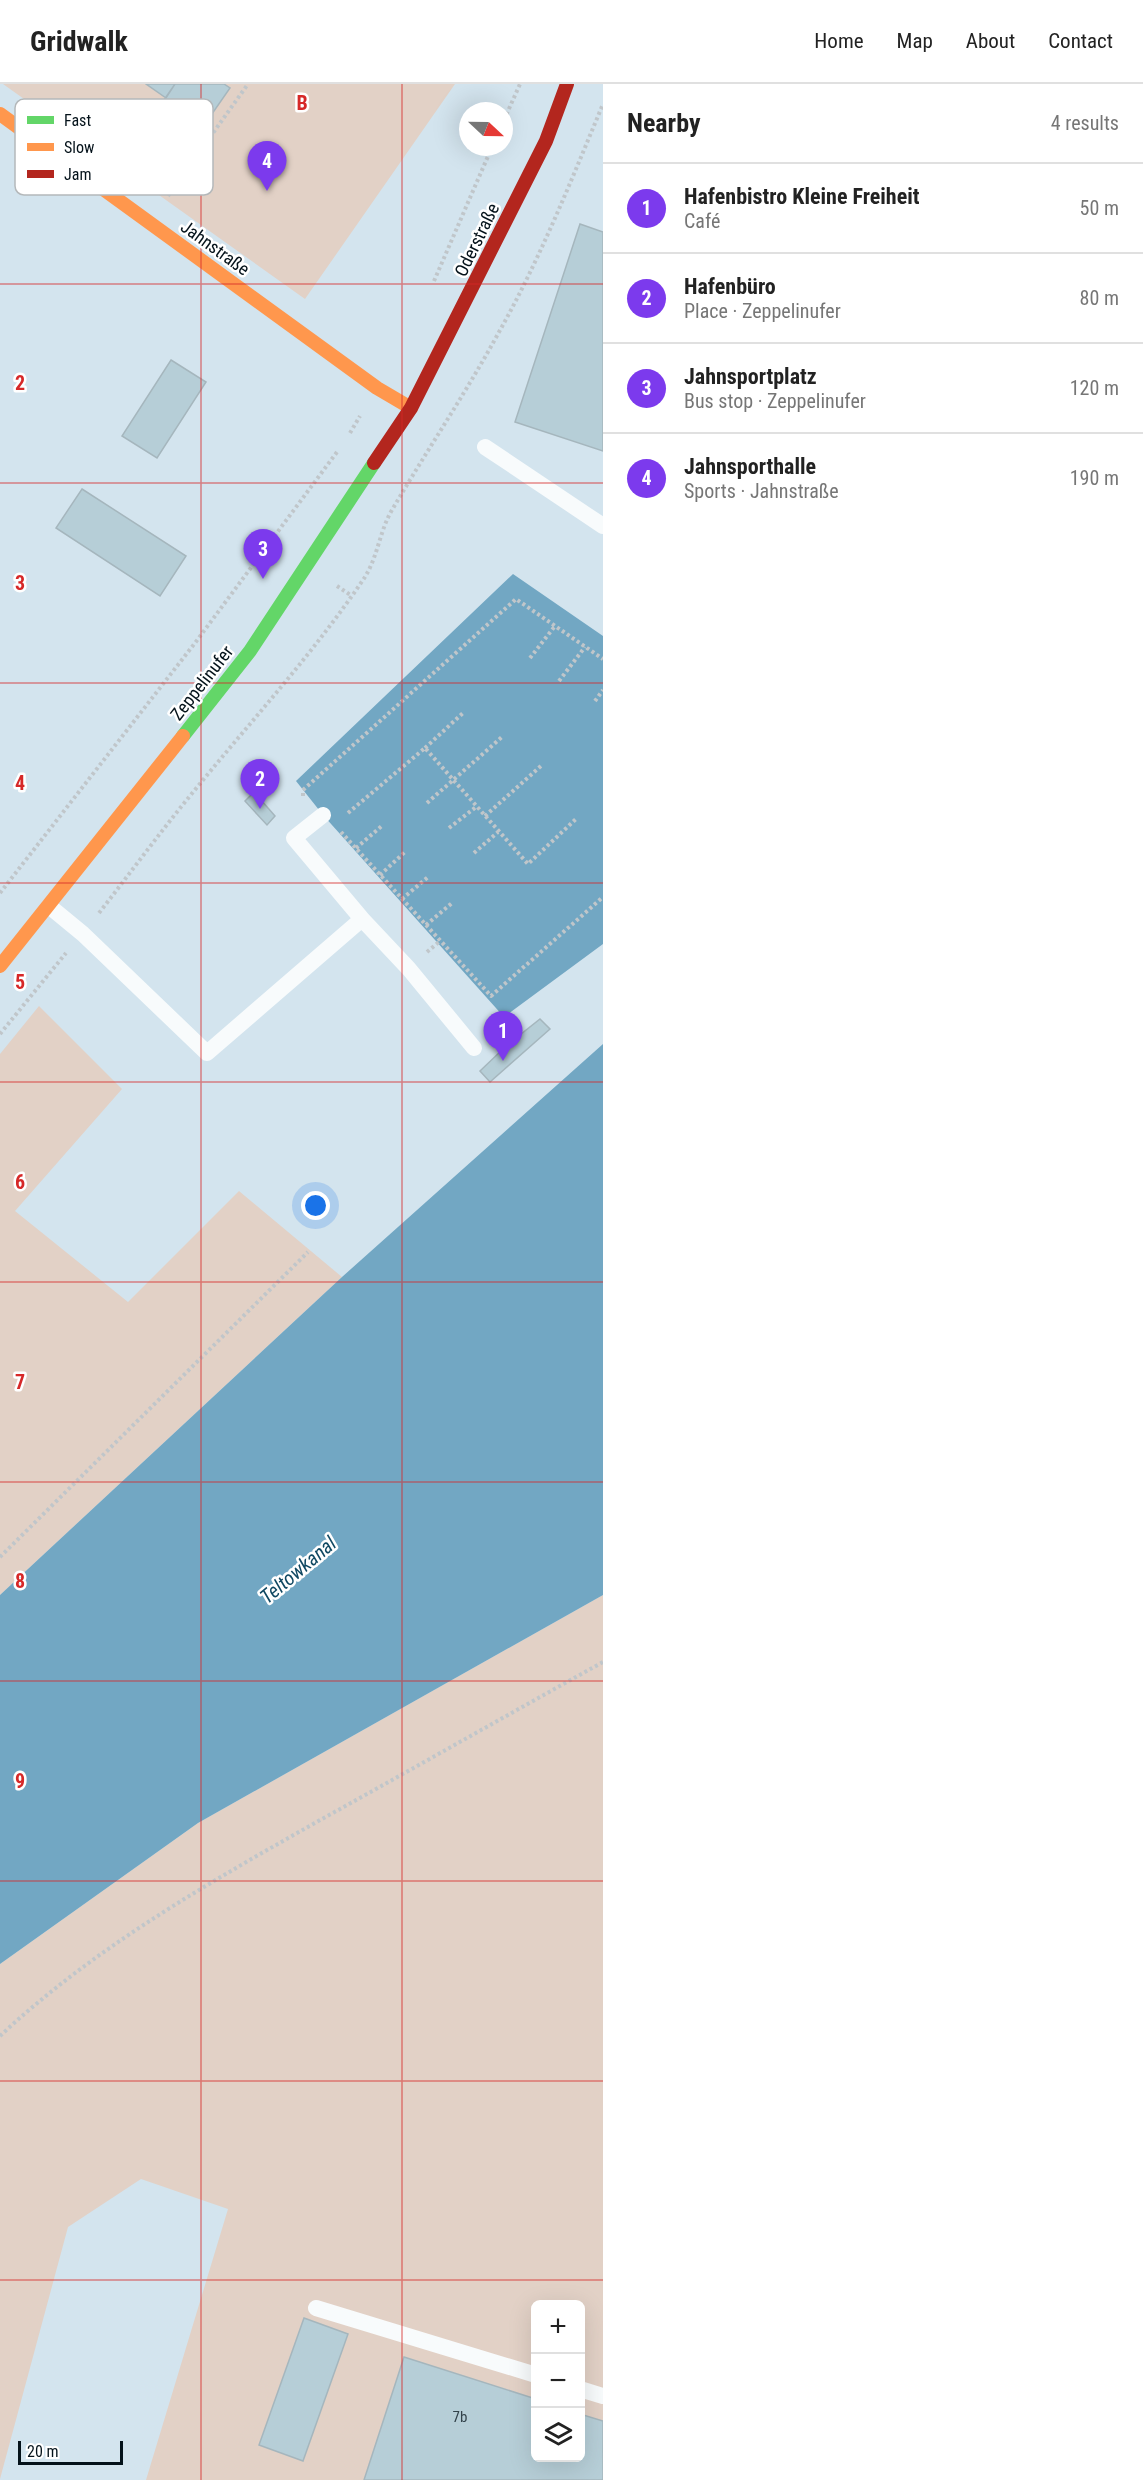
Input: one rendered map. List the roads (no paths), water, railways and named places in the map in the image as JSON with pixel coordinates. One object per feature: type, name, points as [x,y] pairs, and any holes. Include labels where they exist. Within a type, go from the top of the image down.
[{"type":"main road","name":"Oderstraße","points":[[411,408],[546,141],[567,84]]},
{"type":"main road","name":"Jahnstraße","points":[[0,114],[15,125]]},
{"type":"main road","name":"Jahnstraße","points":[[111,195],[377,388],[411,408]]},
{"type":"main road","name":"Zeppelinufer","points":[[0,966],[250,651],[411,408]]},
{"type":"lane","points":[[484,447],[603,526]]},
{"type":"lane","points":[[329,820],[294,838],[362,919],[409,969],[474,1048]]},
{"type":"lane","points":[[49,906],[83,934],[207,1053],[362,919]]},
{"type":"lane","points":[[316,2308],[531,2373]]},
{"type":"lane","points":[[585,2391],[603,2396]]},
{"type":"water","points":[[513,574],[603,636],[603,944],[504,1017],[323,815],[296,781]]},
{"type":"water","name":"Teltowkanal","points":[[603,1044],[603,1595],[198,1823],[0,1964],[0,1595],[342,1277]]},
{"type":"place","name":"Jahnsporthalle","points":[[267,191]]},
{"type":"place","name":"Jahnsportplatz","points":[[263,579]]},
{"type":"place","name":"Hafenbüro","points":[[260,809]]},
{"type":"place","name":"Hafenbistro Kleine Freiheit","points":[[503,1061]]}]
